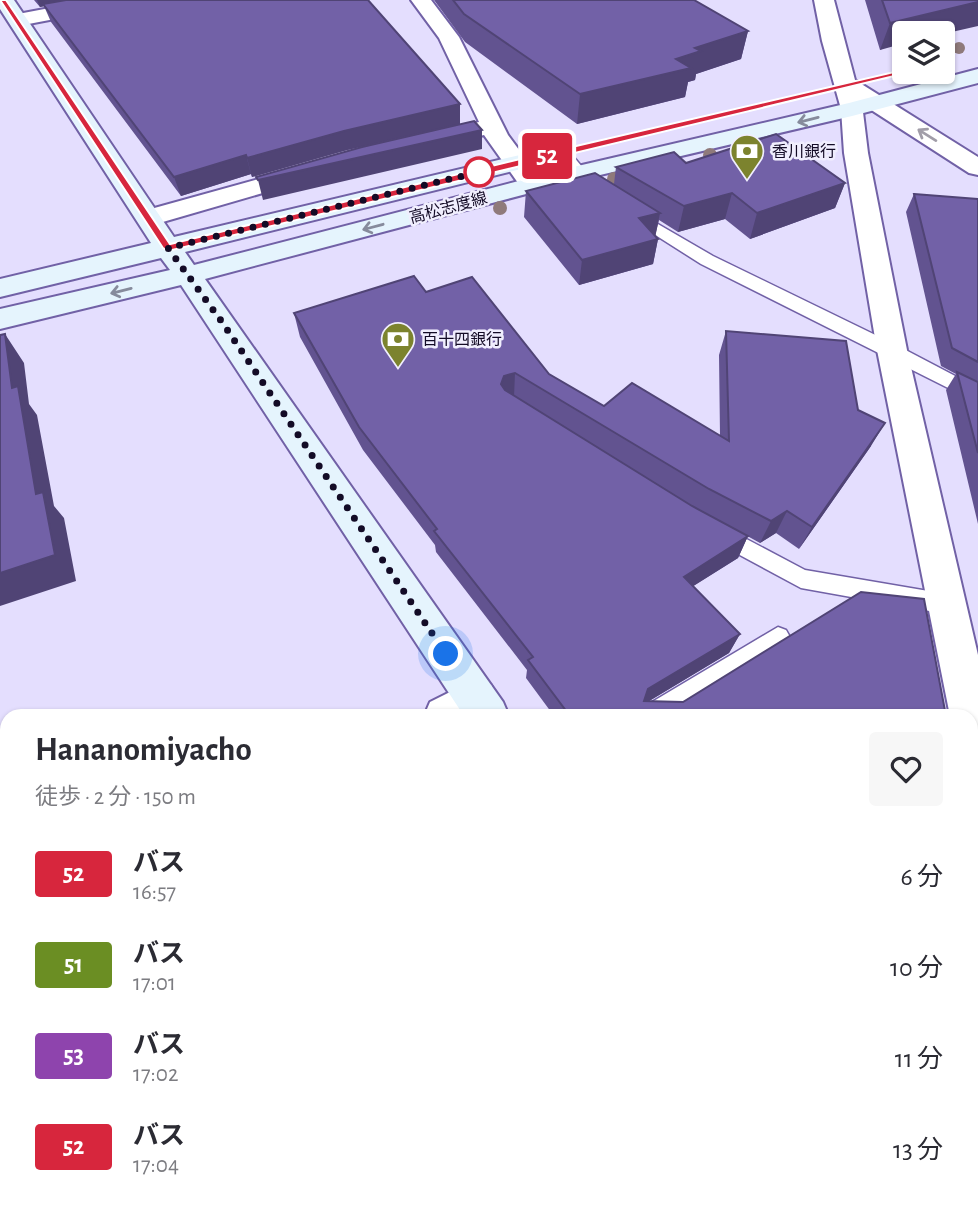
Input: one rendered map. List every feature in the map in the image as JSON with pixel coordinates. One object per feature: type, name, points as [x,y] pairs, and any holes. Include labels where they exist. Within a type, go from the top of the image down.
[{"type":"main road","points":[[8,9],[178,261],[468,709]]},
{"type":"main road","name":"高松志度線","points":[[638,135],[846,94],[978,76]]},
{"type":"main road","name":"高松志度線","points":[[0,288],[178,261],[531,185],[846,94]]},
{"type":"main road","name":"高松志度線","points":[[0,319],[178,261],[516,163],[588,146]]},
{"type":"street","points":[[8,9],[123,0]]},
{"type":"street","points":[[421,0],[449,37],[491,126],[531,185]]},
{"type":"street","points":[[824,0],[846,94],[892,350],[969,709]]},
{"type":"street","points":[[846,94],[978,168]]},
{"type":"street","points":[[411,145],[491,126]]},
{"type":"street","points":[[149,218],[331,165]]},
{"type":"lane","points":[[562,152],[593,190],[707,260],[892,350],[978,396]]},
{"type":"lane","points":[[705,525],[801,579],[946,604]]},
{"type":"lane","points":[[662,709],[778,637]]},
{"type":"building","points":[[66,0],[368,0],[460,104],[344,131],[247,158],[246,155],[174,177],[43,4]]},
{"type":"building","points":[[453,0],[694,0],[748,31],[695,48],[701,51],[676,59],[691,68],[580,94],[464,14]]},
{"type":"building","points":[[882,0],[978,0],[978,2],[890,23]]},
{"type":"building","points":[[474,121],[482,130],[258,180],[256,177],[362,147]]},
{"type":"building","points":[[776,134],[845,183],[757,213],[732,193],[684,206],[616,167],[674,152],[686,163]]},
{"type":"building","points":[[595,173],[660,213],[639,218],[658,239],[582,260],[526,191]]},
{"type":"building","points":[[914,194],[978,199],[978,362],[952,348]]},
{"type":"building","points":[[414,276],[426,292],[472,277],[549,374],[604,406],[632,383],[729,441],[726,331],[846,341],[858,410],[885,423],[812,527],[787,511],[771,521],[709,489],[515,373],[504,376],[501,384],[505,390],[692,506],[748,536],[684,577],[740,634],[648,689],[644,701],[683,702],[861,592],[924,599],[945,709],[565,709],[528,660],[533,657],[434,531],[437,529],[359,427],[294,313]]},
{"type":"building","points":[[5,334],[12,388],[18,386],[36,494],[43,492],[55,555],[0,573],[0,335]]},
{"type":"building","points":[[957,372],[978,382],[978,453]]},
{"type":"bus line","name":"52","points":[[4,0],[168,248],[892,75]]},
{"type":"place","name":"香川銀行","points":[[747,181]]},
{"type":"place","name":"百十四銀行","points":[[398,369]]},
{"type":"route","points":[[446,654],[222,322],[168,248],[479,172]]}]
